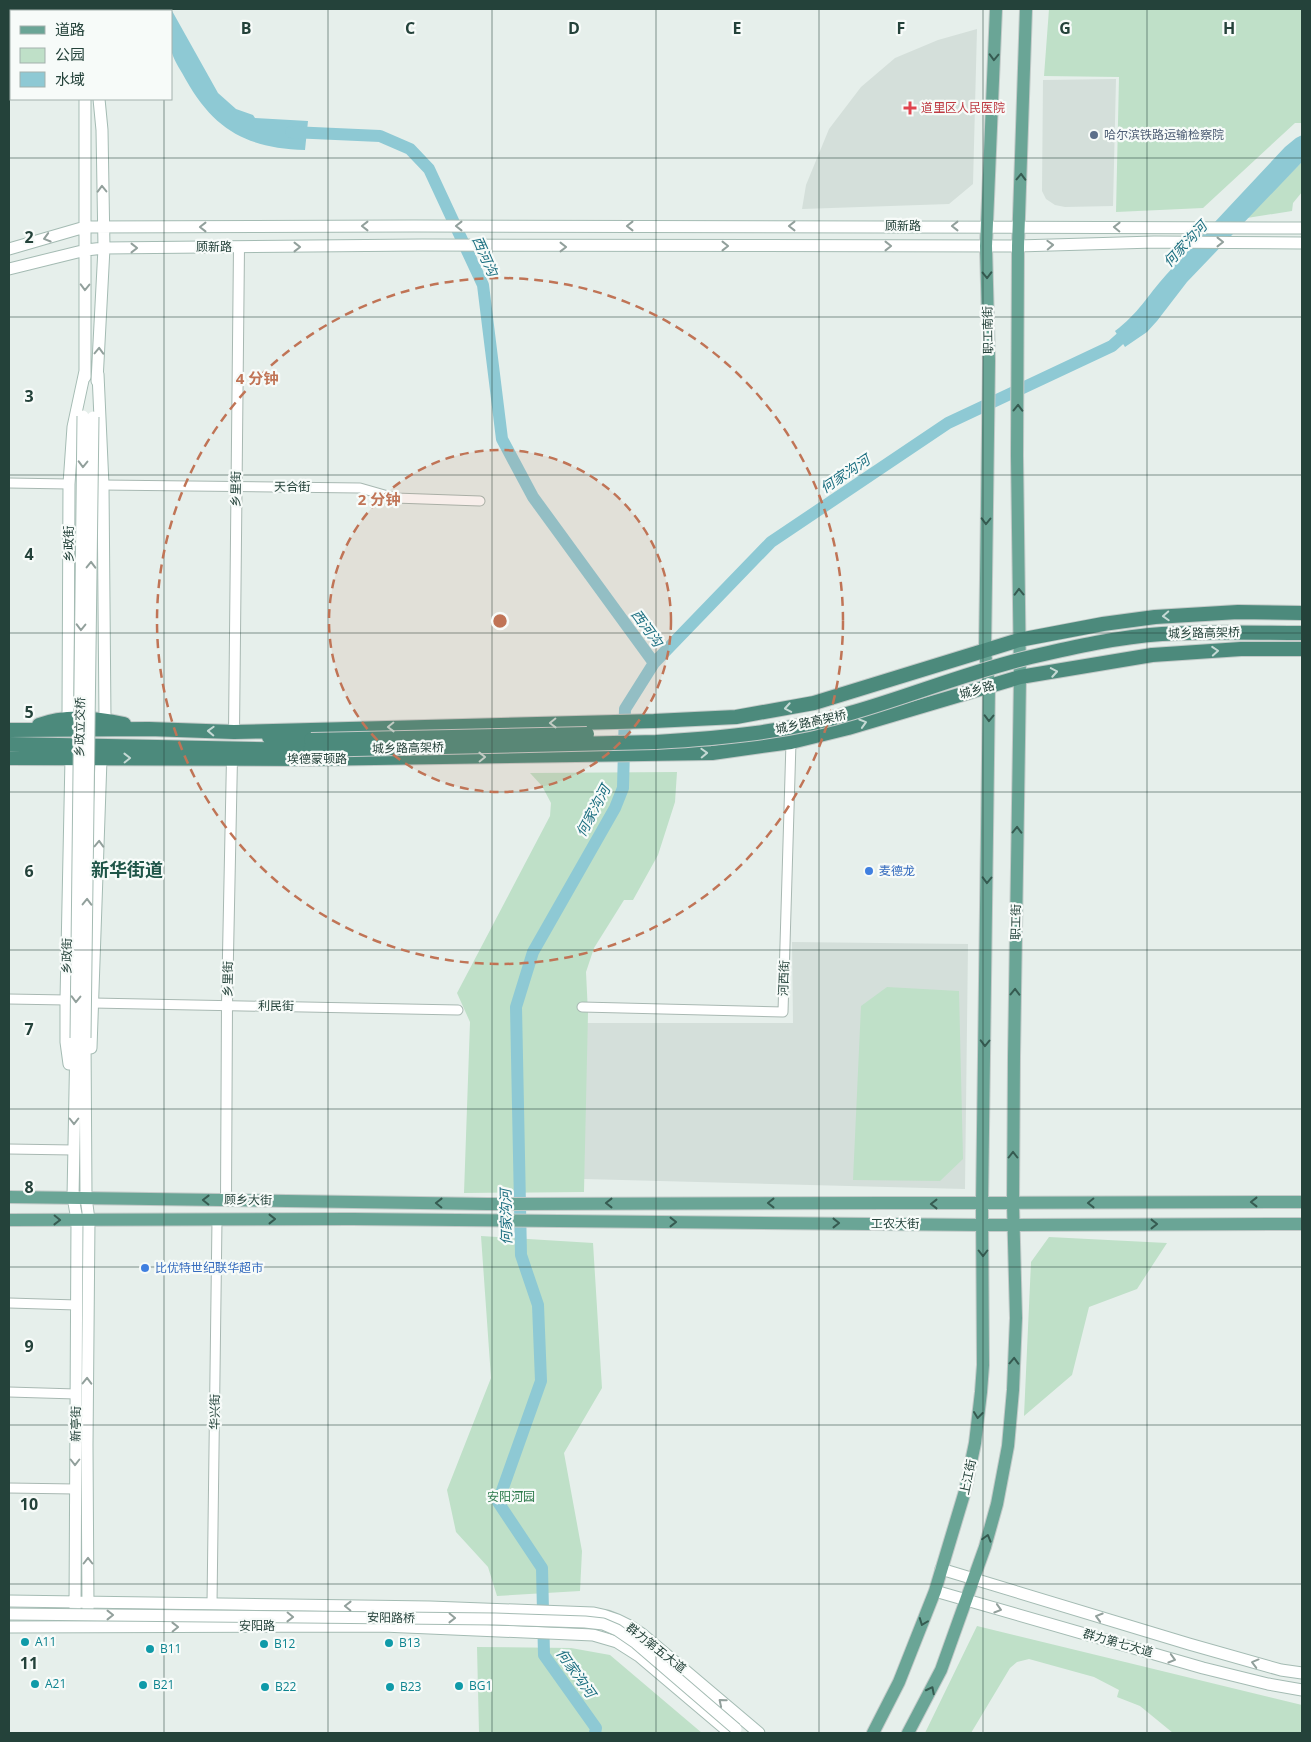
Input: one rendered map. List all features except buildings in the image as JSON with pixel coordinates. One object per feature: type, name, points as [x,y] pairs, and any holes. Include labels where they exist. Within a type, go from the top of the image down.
[{"type":"highway","points":[[1019,640],[1103,624],[1155,617],[1238,612],[1302,613]]},
{"type":"highway","name":"城乡路高架桥","points":[[310,745],[710,730],[802,716],[994,660],[1082,639],[1121,632],[1181,627],[1302,626]]},
{"type":"highway","name":"城乡路高架桥","points":[[310,745],[656,742],[713,739],[806,725],[853,713],[1030,657],[1084,646],[1161,634],[1302,633]]},
{"type":"highway","name":"埃德蒙顿路","points":[[9,730],[150,729],[234,732],[654,721],[736,717],[814,703],[1019,640]]},
{"type":"highway","name":"城乡路","points":[[655,754],[712,753],[792,742],[848,728],[1020,677],[1152,655],[1240,649],[1302,650]]},
{"type":"highway","points":[[23,731],[47,722],[68,719],[105,720],[150,729]]},
{"type":"highway","name":"埃德蒙顿路","points":[[234,732],[291,740],[310,745]]},
{"type":"highway","name":"埃德蒙顿路","points":[[9,744],[101,758],[235,753],[310,745]]},
{"type":"highway","points":[[9,749],[71,752]]},
{"type":"highway","name":"埃德蒙顿路","points":[[9,758],[71,752],[235,753],[290,760],[655,754]]},
{"type":"main road","name":"职工南街","points":[[985,652],[989,361],[986,246],[996,9]]},
{"type":"main road","points":[[1019,640],[1017,456],[1018,246],[1026,9]]},
{"type":"main road","name":"乡政街","points":[[85,100],[85,371],[88,416]]},
{"type":"main road","points":[[99,100],[102,130],[104,248],[98,374],[103,485],[105,720]]},
{"type":"main road","name":"顾新路","points":[[9,249],[85,227],[1019,226],[1302,228]]},
{"type":"main road","name":"顾新路","points":[[9,269],[86,250],[104,248],[1018,246],[1154,242],[1302,243]]},
{"type":"main road","name":"乡政街","points":[[68,719],[69,484],[73,427],[85,371]]},
{"type":"main road","points":[[88,416],[98,374]]},
{"type":"main road","name":"乡政立交桥","points":[[80,1038],[88,416]]},
{"type":"main road","name":"职工街","points":[[1013,1204],[1019,640]]},
{"type":"main road","points":[[982,1204],[989,686],[985,652]]},
{"type":"main road","name":"乡政街","points":[[71,752],[66,1042],[74,1094]]},
{"type":"main road","name":"乡政街","points":[[80,1197],[85,1084],[92,1040],[101,758]]},
{"type":"main road","name":"乡政街","points":[[80,1038],[85,1084]]},
{"type":"main road","name":"乡政街","points":[[80,1038],[74,1094],[73,1150],[83,1220]]},
{"type":"main road","name":"顾乡大街","points":[[9,1197],[488,1204]]},
{"type":"main road","name":"工农大街","points":[[488,1204],[1302,1202]]},
{"type":"main road","name":"上江街","points":[[872,1733],[899,1682],[935,1590],[965,1491],[975,1443],[983,1365],[982,1204]]},
{"type":"main road","points":[[908,1733],[942,1670],[974,1580],[997,1504],[1008,1446],[1013,1390],[1016,1318],[1013,1204]]},
{"type":"main road","name":"顾乡大街","points":[[9,1220],[352,1219],[487,1221]]},
{"type":"main road","points":[[83,1220],[87,1445],[87,1628]]},
{"type":"main road","name":"新亭街","points":[[74,1628],[77,1305],[83,1220]]},
{"type":"main road","name":"工农大街","points":[[487,1221],[982,1225],[1302,1224]]},
{"type":"main road","name":"群力第七大道","points":[[941,1569],[1189,1644],[1281,1670],[1302,1673]]},
{"type":"main road","name":"群力第七大道","points":[[935,1590],[1203,1668],[1302,1690]]},
{"type":"main road","name":"安阳路","points":[[9,1601],[430,1606],[502,1609]]},
{"type":"main road","name":"群力第五大道","points":[[502,1609],[580,1612],[607,1616],[630,1625],[759,1733]]},
{"type":"main road","name":"安阳路桥","points":[[9,1614],[495,1619],[603,1624],[617,1630],[636,1643],[735,1732]]},
{"type":"main road","name":"安阳路","points":[[9,1627],[383,1626],[504,1631]]},
{"type":"main road","name":"群力第五大道","points":[[504,1631],[604,1637],[627,1648],[735,1732]]},
{"type":"street","name":"乡政街","points":[[79,100],[86,132]]},
{"type":"street","points":[[102,130],[104,100]]},
{"type":"street","name":"乡里街","points":[[234,732],[239,247]]},
{"type":"street","points":[[9,483],[69,484]]},
{"type":"street","name":"天合街","points":[[103,485],[360,488],[395,498],[480,502]]},
{"type":"street","name":"河西街","points":[[582,1007],[783,1012],[792,742]]},
{"type":"street","name":"乡里街","points":[[226,1200],[227,1004],[235,753]]},
{"type":"street","points":[[9,999],[66,1000]]},
{"type":"street","name":"利民街","points":[[93,1003],[227,1004],[458,1010]]},
{"type":"street","points":[[9,1149],[73,1150]]},
{"type":"street","name":"华兴街","points":[[212,1604],[217,1220]]},
{"type":"street","points":[[9,1304],[77,1305]]},
{"type":"street","points":[[9,1392],[76,1394]]},
{"type":"street","points":[[9,1488],[75,1489]]},
{"type":"shaded area","name":"道里区人民医院","points":[[977,29],[973,184],[949,204],[802,209],[806,185],[829,129],[861,87],[895,58],[938,40]]},
{"type":"shaded area","points":[[1116,79],[1113,206],[1065,207],[1055,205],[1046,199],[1042,191],[1043,80]]},
{"type":"shaded area","points":[[792,942],[968,944],[965,1189],[584,1179],[585,1023],[793,1023]]},
{"type":"green space","points":[[1049,9],[1302,9],[1302,123],[1295,123],[1203,208],[1116,212],[1119,77],[1044,76]]},
{"type":"green space","points":[[1302,162],[1302,192],[1293,203],[1292,211],[1247,218]]},
{"type":"green space","points":[[677,772],[675,802],[658,855],[633,900],[624,900],[594,948],[586,972],[588,1013],[584,1192],[464,1193],[470,1022],[457,993],[550,816],[551,803],[542,786],[530,773]]},
{"type":"green space","points":[[887,987],[959,991],[963,1159],[940,1181],[853,1180],[861,1006]]},
{"type":"green space","name":"安阳河园","points":[[481,1236],[593,1243],[602,1388],[564,1453],[582,1551],[580,1591],[497,1596],[488,1567],[456,1532],[447,1490],[491,1378]]},
{"type":"green space","points":[[1049,1237],[1167,1243],[1137,1289],[1089,1307],[1072,1375],[1024,1416],[1031,1262]]},
{"type":"green space","points":[[977,1626],[1302,1705],[1302,1733],[1173,1733],[1140,1706],[1117,1697],[1119,1690],[1094,1677],[1029,1659],[1017,1662],[1010,1668],[971,1733],[925,1733]]},
{"type":"green space","points":[[477,1647],[571,1648],[610,1655],[702,1733],[479,1733]]},
{"type":"water","points":[[147,9],[172,10],[148,10]]},
{"type":"water","points":[[172,11],[218,93],[236,109],[253,115],[255,118],[308,121],[305,150],[285,149],[266,145],[235,133],[221,124],[197,98],[172,53]]},
{"type":"water","points":[[1302,135],[1302,162],[1187,282],[1147,332],[1125,347],[1115,331],[1137,311],[1166,275],[1285,147]]},
{"type":"waterway","name":"西河沟","points":[[291,132],[380,136],[410,149],[429,169],[483,285],[502,439],[533,497],[654,663]]},
{"type":"waterway","name":"何家沟河","points":[[595,1733],[596,1728],[544,1655],[542,1568],[498,1502],[541,1381],[538,1305],[521,1255],[516,1007],[533,952],[615,808],[623,788],[625,709],[654,663],[771,542],[948,423],[1112,346],[1132,328]]},
{"type":"place","name":"道里区人民医院","points":[[910,108]]},
{"type":"place","name":"哈尔滨铁路运输检察院","points":[[1094,135]]},
{"type":"place","name":"麦德龙","points":[[869,871]]},
{"type":"place","name":"比优特世纪联华超市","points":[[145,1268]]},
{"type":"place","name":"A11","points":[[25,1642]]},
{"type":"place","name":"B13","points":[[389,1643]]},
{"type":"place","name":"B12","points":[[264,1644]]},
{"type":"place","name":"B11","points":[[150,1649]]},
{"type":"place","name":"A21","points":[[35,1684]]},
{"type":"place","name":"B21","points":[[143,1685]]},
{"type":"place","name":"BG1","points":[[459,1686]]},
{"type":"place","name":"B22","points":[[265,1687]]},
{"type":"place","name":"B23","points":[[390,1687]]},
{"type":"district","name":"新华街道","points":[[127,870]]}]
